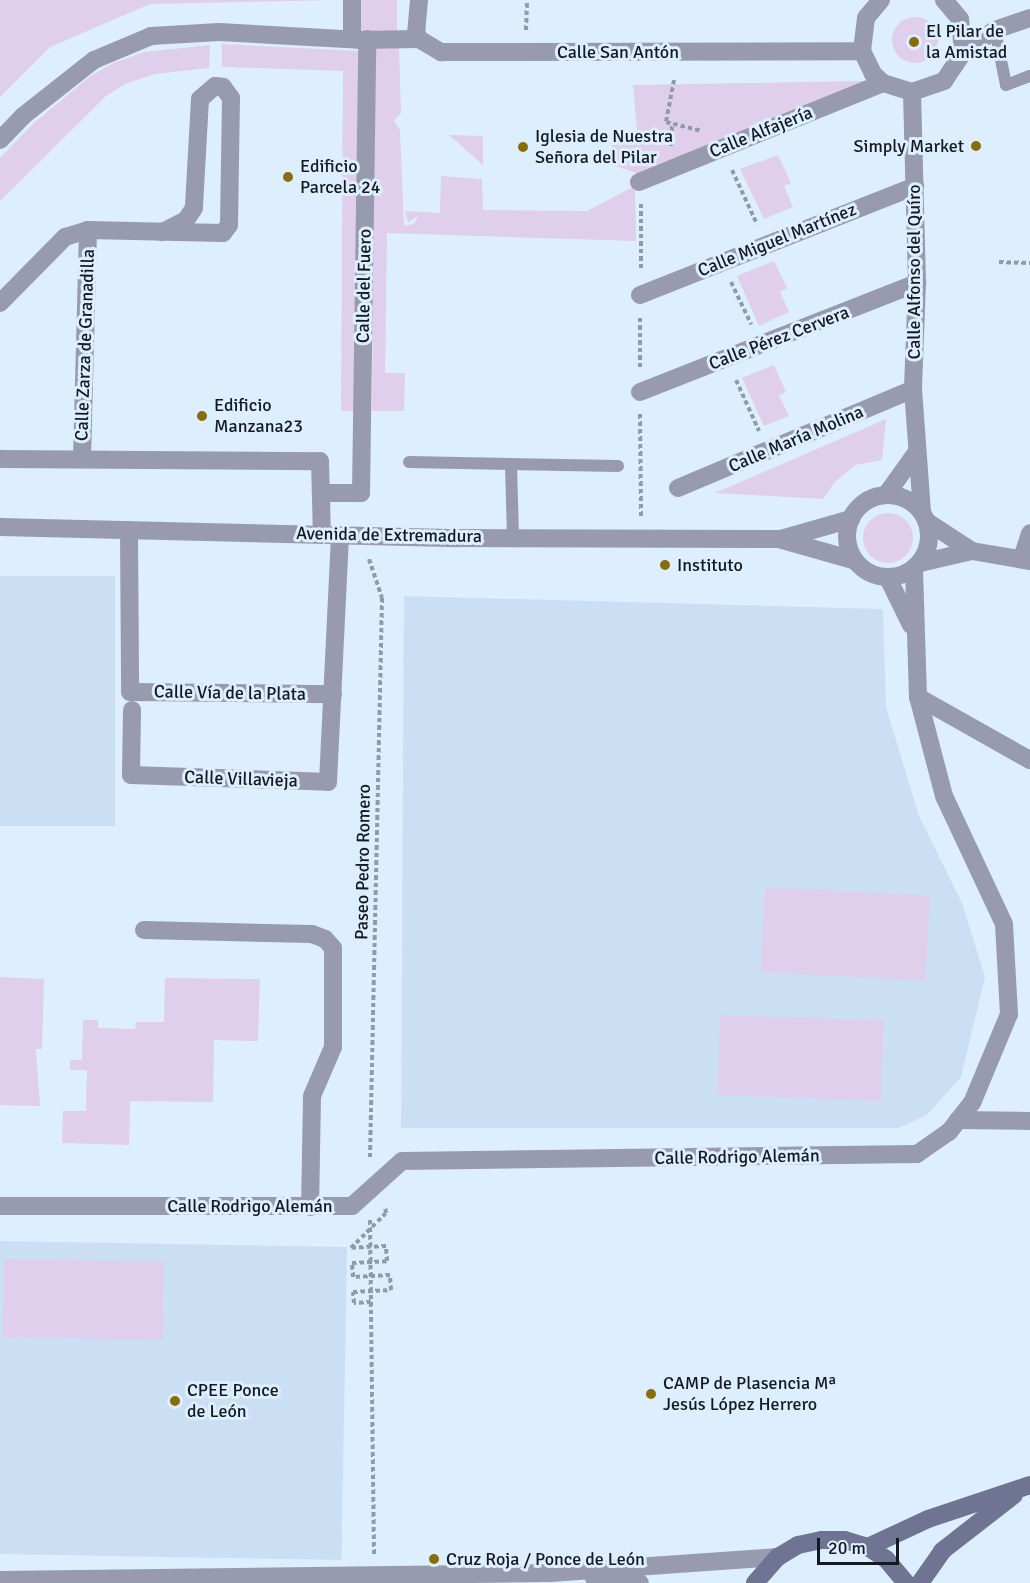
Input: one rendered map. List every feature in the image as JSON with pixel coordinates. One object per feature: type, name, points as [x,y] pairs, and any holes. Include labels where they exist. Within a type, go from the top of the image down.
[{"type":"main road","points":[[868,1547],[928,1519],[1028,1485]]},
{"type":"main road","points":[[920,1583],[942,1551],[1028,1485]]},
{"type":"main road","points":[[755,1583],[778,1557],[798,1545],[821,1539],[845,1540],[868,1547],[886,1559],[906,1583]]},
{"type":"street","points":[[351,0],[360,40]]},
{"type":"street","points":[[0,140],[23,116],[94,60],[151,36],[219,32],[360,40],[419,39],[416,32],[419,0]]},
{"type":"street","points":[[881,0],[866,18],[862,51],[873,74],[883,82],[912,92],[944,81],[956,69],[963,53],[960,19]]},
{"type":"street","points":[[944,0],[960,19],[995,30]]},
{"type":"street","points":[[963,53],[995,30],[1030,18]]},
{"type":"street","name":"Calle San Antón","points":[[419,39],[441,52],[862,51]]},
{"type":"street","name":"Calle del Fuero","points":[[321,493],[361,493],[360,40]]},
{"type":"street","name":"Calle Alfajería","points":[[639,182],[883,82]]},
{"type":"street","name":"Calle Zarza de Granadilla","points":[[0,303],[64,237],[88,230],[210,236],[224,234],[230,225],[231,98],[223,87],[215,86],[200,99],[194,208],[186,220],[162,232]]},
{"type":"street","name":"Calle Alfonso del Quíro","points":[[912,92],[917,283],[913,389],[916,453],[924,517]]},
{"type":"street","name":"Calle Miguel Martínez","points":[[640,295],[915,186]]},
{"type":"street","name":"Calle Zarza de Granadilla","points":[[82,459],[88,230]]},
{"type":"street","name":"Calle Pérez Cervera","points":[[640,392],[917,283]]},
{"type":"street","name":"Calle María Molina","points":[[678,488],[913,389]]},
{"type":"street","points":[[916,453],[886,495],[861,504],[851,519],[846,541],[853,560],[869,574],[888,578],[917,566],[972,551],[1026,560],[1030,533]]},
{"type":"street","points":[[0,459],[82,459]]},
{"type":"street","name":"Calle Vía de la Plata","points":[[82,459],[320,461],[321,493],[331,535],[333,694],[130,692],[129,530]]},
{"type":"street","points":[[886,495],[912,502],[924,517],[972,551]]},
{"type":"street","points":[[917,566],[930,538],[924,517]]},
{"type":"street","name":"Avenida de Extremadura","points":[[0,527],[361,536],[779,539],[851,519]]},
{"type":"street","name":"Avenida de Extremadura","points":[[779,539],[853,560]]},
{"type":"street","name":"Calle Rodrigo Alemán","points":[[0,1206],[352,1206],[402,1161],[917,1154],[949,1132],[972,1103],[1009,1014],[1004,924],[944,796],[918,697],[914,630],[917,566]]},
{"type":"street","name":"Calle Rodrigo Alemán","points":[[888,578],[914,630]]},
{"type":"street","name":"Calle Villavieja","points":[[132,710],[131,775],[328,782],[333,694]]},
{"type":"street","points":[[918,697],[1030,760]]},
{"type":"street","points":[[144,930],[312,934],[325,939],[333,948],[333,1047],[312,1096],[310,1207]]},
{"type":"street","points":[[958,1120],[1030,1121]]},
{"type":"street","points":[[0,1580],[374,1575],[425,1579],[778,1557]]},
{"type":"street","points":[[550,1573],[640,1583]]},
{"type":"lane","points":[[995,30],[1006,85],[1030,76]]},
{"type":"lane","points":[[409,462],[618,466]]},
{"type":"lane","points":[[511,465],[513,537]]},
{"type":"path","points":[[525,52],[527,0]]},
{"type":"path","points":[[674,80],[666,122],[744,139]]},
{"type":"path","points":[[732,170],[758,224]]},
{"type":"path","points":[[639,182],[641,539]]},
{"type":"path","points":[[722,262],[760,345]]},
{"type":"path","points":[[999,262],[1030,263]]},
{"type":"path","points":[[736,380],[768,450]]},
{"type":"path","name":"Paseo Pedro Romero","points":[[361,536],[382,598],[376,1186]]},
{"type":"path","points":[[371,1302],[354,1303],[353,1292],[391,1290],[390,1275],[353,1277],[352,1263],[387,1261],[386,1246],[351,1248],[386,1213],[376,1186]]},
{"type":"path","points":[[374,1575],[370,1229],[376,1186]]},
{"type":"shaded area","points":[[0,0],[335,0],[150,4],[50,47],[0,97]]},
{"type":"shaded area","points":[[355,0],[397,0],[397,33],[355,33]]},
{"type":"shaded area","points":[[915,17],[931,24],[938,40],[931,56],[915,63],[899,56],[892,40],[899,24]]},
{"type":"shaded area","points":[[222,44],[358,51],[358,411],[341,411],[343,71],[222,67]]},
{"type":"shaded area","points":[[210,45],[209,68],[155,74],[125,84],[106,96],[0,201],[0,158],[34,123],[88,78],[111,64],[144,52]]},
{"type":"shaded area","points":[[375,47],[399,48],[401,113],[394,120],[400,130],[404,226],[414,224],[418,216],[408,222],[405,211],[440,213],[441,176],[482,179],[483,210],[587,211],[635,186],[636,241],[387,233],[385,373],[405,373],[404,411],[372,411]]},
{"type":"shaded area","points":[[865,81],[640,174],[612,165],[612,136],[637,131],[633,85]]},
{"type":"shaded area","points":[[449,135],[483,136],[483,165]]},
{"type":"shaded area","points":[[778,155],[791,183],[784,186],[793,207],[764,219],[740,169]]},
{"type":"shaded area","points":[[774,261],[787,288],[780,292],[789,312],[759,326],[737,276]]},
{"type":"shaded area","points":[[774,365],[786,392],[779,396],[789,416],[764,426],[742,378]]},
{"type":"shaded area","points":[[886,419],[882,460],[855,465],[835,482],[823,499],[715,493]]},
{"type":"shaded area","points":[[888,513],[906,520],[913,538],[906,556],[888,563],[870,556],[863,538],[870,520]]},
{"type":"shaded area","points":[[0,576],[115,576],[115,826],[0,826]]},
{"type":"shaded area","points":[[404,596],[883,609],[886,707],[919,816],[962,903],[985,977],[961,1077],[927,1115],[898,1128],[401,1128]]},
{"type":"shaded area","points":[[765,887],[930,896],[925,981],[761,972]]},
{"type":"shaded area","points":[[0,977],[44,979],[42,1049],[36,1049],[40,1106],[0,1105]]},
{"type":"shaded area","points":[[165,978],[260,979],[258,1041],[214,1040],[213,1102],[130,1101],[129,1145],[62,1143],[63,1111],[86,1111],[87,1070],[70,1070],[70,1060],[82,1060],[83,1020],[98,1020],[98,1028],[135,1029],[136,1022],[164,1022]]},
{"type":"shaded area","points":[[720,1015],[884,1021],[881,1101],[717,1095]]},
{"type":"shaded area","name":"CPEE Ponce de León","points":[[0,1241],[347,1247],[341,1560],[0,1554]]},
{"type":"shaded area","points":[[4,1259],[164,1262],[163,1340],[3,1337]]},
{"type":"place","name":"El Pilar de la Amistad","points":[[914,42]]},
{"type":"place","name":"Simply Market","points":[[976,146]]},
{"type":"place","name":"Iglesia de Nuestra Señora del Pilar","points":[[523,147]]},
{"type":"place","name":"Edificio Parcela 24","points":[[288,177]]},
{"type":"place","name":"Edificio Manzana23","points":[[202,416]]},
{"type":"place","name":"Instituto","points":[[665,565]]},
{"type":"place","name":"CAMP de Plasencia Mª Jesús López Herrero","points":[[651,1394]]},
{"type":"place","name":"CPEE Ponce de León","points":[[175,1401]]},
{"type":"place","name":"Cruz Roja / Ponce de León","points":[[434,1559]]}]
